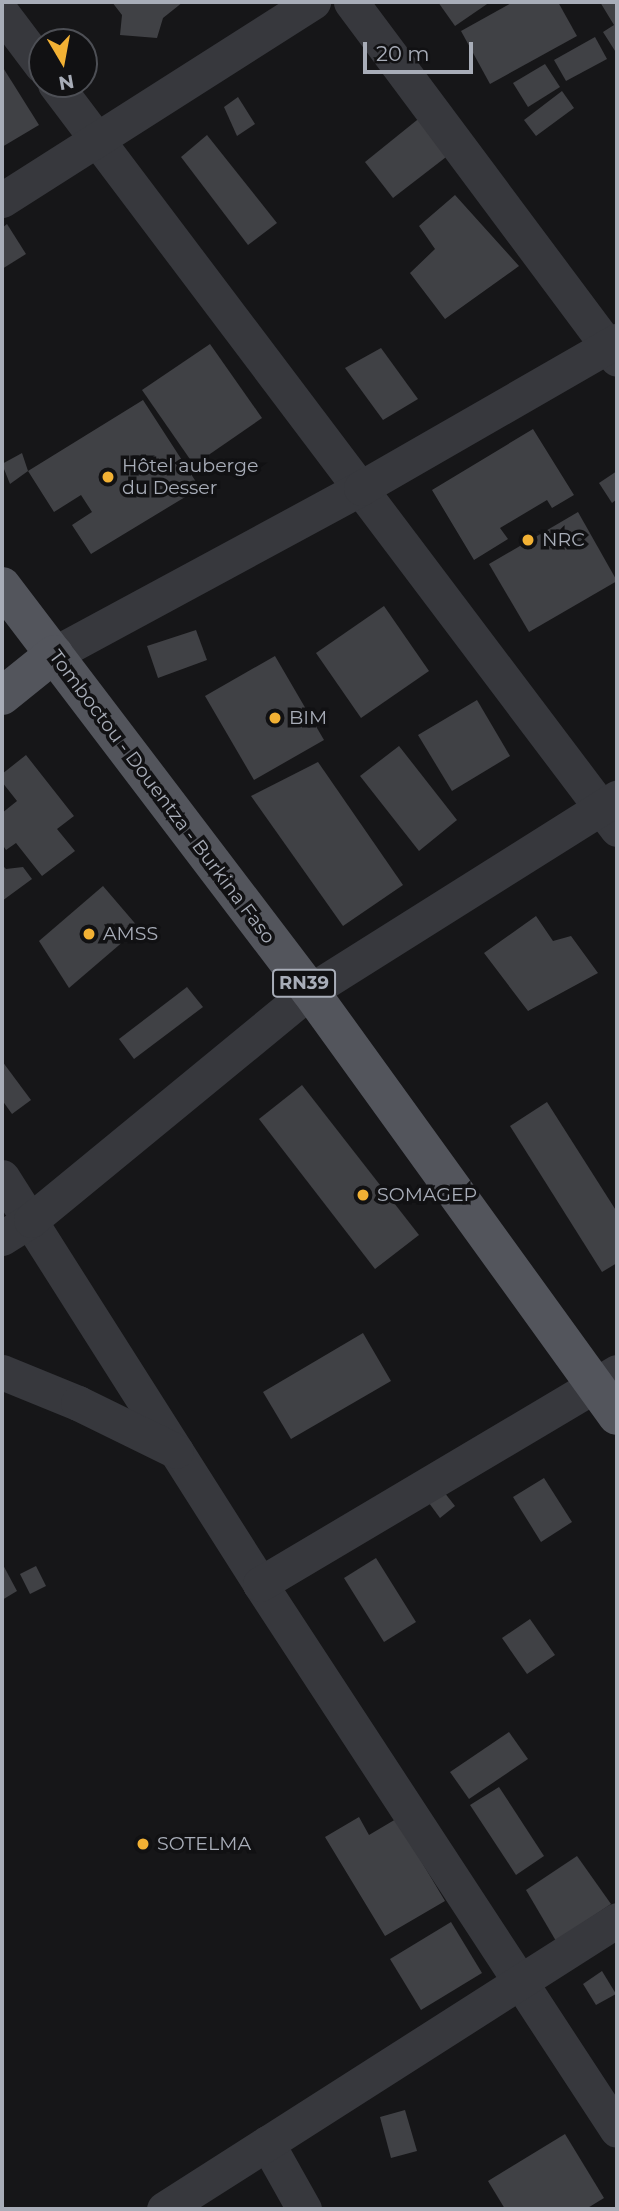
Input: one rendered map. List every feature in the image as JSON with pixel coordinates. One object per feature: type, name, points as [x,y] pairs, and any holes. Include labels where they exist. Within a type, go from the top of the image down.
[{"type":"main road","name":"Tomboctou - Douentza - Burkina Faso","points":[[2,586],[610,1391]]},
{"type":"main road","points":[[2,696],[54,654]]},
{"type":"street","points":[[2,200],[313,2]]},
{"type":"street","points":[[54,654],[614,349],[351,2]]},
{"type":"street","points":[[2,13],[28,47]]},
{"type":"street","points":[[2,1238],[31,1220],[310,991],[612,811],[361,488],[66,98]]},
{"type":"street","points":[[2,1177],[260,1584],[617,2130]]},
{"type":"street","points":[[2,1372],[78,1403],[176,1451]]},
{"type":"street","points":[[260,1584],[610,1391]]},
{"type":"street","points":[[164,2209],[617,1920]]},
{"type":"street","points":[[267,2143],[304,2209]]},
{"type":"building","points":[[112,2],[183,2],[163,18],[157,38],[120,35],[122,15]]},
{"type":"building","points":[[438,2],[490,2],[455,26]]},
{"type":"building","points":[[513,2],[558,2],[577,36],[490,84],[461,31]]},
{"type":"building","points":[[600,2],[617,2],[617,54],[603,32],[614,25]]},
{"type":"building","points":[[595,37],[607,59],[566,81],[554,60]]},
{"type":"building","points":[[545,64],[560,87],[528,107],[513,83]]},
{"type":"building","points":[[2,66],[39,125],[2,147]]},
{"type":"building","points":[[562,91],[574,108],[536,136],[524,120]]},
{"type":"building","points":[[238,97],[255,124],[237,136],[224,107]]},
{"type":"building","points":[[422,116],[450,154],[393,198],[365,162]]},
{"type":"building","points":[[207,135],[277,223],[248,245],[181,157]]},
{"type":"building","points":[[455,195],[519,266],[445,319],[410,273],[435,249],[419,226]]},
{"type":"building","points":[[7,224],[26,254],[2,269],[2,228]]},
{"type":"building","points":[[210,344],[262,418],[194,465],[142,390]]},
{"type":"building","points":[[381,348],[418,399],[383,420],[345,368]]},
{"type":"building","points":[[143,400],[200,488],[91,554],[72,525],[92,512],[81,495],[54,512],[28,471]]},
{"type":"building","points":[[533,429],[574,495],[552,508],[547,500],[500,528],[508,539],[474,560],[432,490]]},
{"type":"building","points":[[22,453],[28,471],[10,484],[2,464]]},
{"type":"building","points":[[617,471],[617,499],[612,503],[599,483]]},
{"type":"building","points":[[578,512],[617,581],[529,632],[489,564]]},
{"type":"building","points":[[384,606],[429,671],[361,718],[316,653]]},
{"type":"building","points":[[196,630],[207,660],[158,678],[147,646]]},
{"type":"building","points":[[275,656],[324,740],[254,780],[205,696]]},
{"type":"building","points":[[477,700],[510,756],[452,791],[418,735]]},
{"type":"building","points":[[399,746],[457,820],[419,851],[360,776]]},
{"type":"building","points":[[26,755],[74,816],[57,829],[75,851],[42,876],[16,843],[6,850],[2,844],[2,813],[17,801],[2,782],[2,774]]},
{"type":"building","points":[[318,762],[403,885],[343,926],[251,796]]},
{"type":"building","points":[[2,865],[6,869],[23,867],[32,879],[2,901]]},
{"type":"building","name":"AMSS","points":[[103,886],[139,928],[69,988],[39,941]]},
{"type":"building","points":[[536,916],[553,941],[571,936],[598,973],[528,1011],[484,953]]},
{"type":"building","points":[[187,987],[203,1007],[134,1059],[119,1039]]},
{"type":"building","points":[[2,1061],[31,1100],[12,1114],[2,1100]]},
{"type":"building","points":[[302,1085],[419,1235],[375,1269],[259,1119]]},
{"type":"building","points":[[547,1102],[617,1212],[617,1263],[602,1272],[510,1126]]},
{"type":"building","points":[[363,1333],[391,1381],[291,1439],[263,1392]]},
{"type":"building","points":[[544,1478],[572,1522],[541,1542],[513,1497]]},
{"type":"building","points":[[444,1492],[455,1506],[440,1518],[429,1503]]},
{"type":"building","points":[[376,1558],[416,1622],[384,1642],[344,1578]]},
{"type":"building","points":[[2,1563],[17,1591],[2,1600]]},
{"type":"building","points":[[36,1566],[46,1586],[30,1594],[20,1574]]},
{"type":"building","points":[[530,1619],[555,1655],[527,1674],[502,1638]]},
{"type":"building","points":[[509,1732],[528,1759],[469,1799],[450,1772]]},
{"type":"building","points":[[499,1787],[544,1856],[516,1875],[470,1805]]},
{"type":"building","points":[[359,1817],[369,1835],[396,1819],[445,1901],[385,1936],[325,1837]]},
{"type":"building","points":[[577,1856],[611,1904],[556,1941],[526,1890]]},
{"type":"building","points":[[451,1922],[482,1973],[421,2010],[390,1959]]},
{"type":"building","points":[[602,1971],[616,1994],[596,2005],[583,1984]]},
{"type":"building","points":[[405,2110],[417,2151],[391,2158],[380,2117]]},
{"type":"building","points":[[565,2134],[604,2198],[586,2209],[505,2209],[488,2181]]},
{"type":"place","name":"Hôtel auberge du Desser","points":[[108,477]]},
{"type":"place","name":"NRC","points":[[528,540]]},
{"type":"place","name":"BIM","points":[[275,718]]},
{"type":"place","name":"AMSS","points":[[89,934]]},
{"type":"place","name":"SOMAGEP","points":[[363,1195]]},
{"type":"place","name":"SOTELMA","points":[[143,1844]]}]
